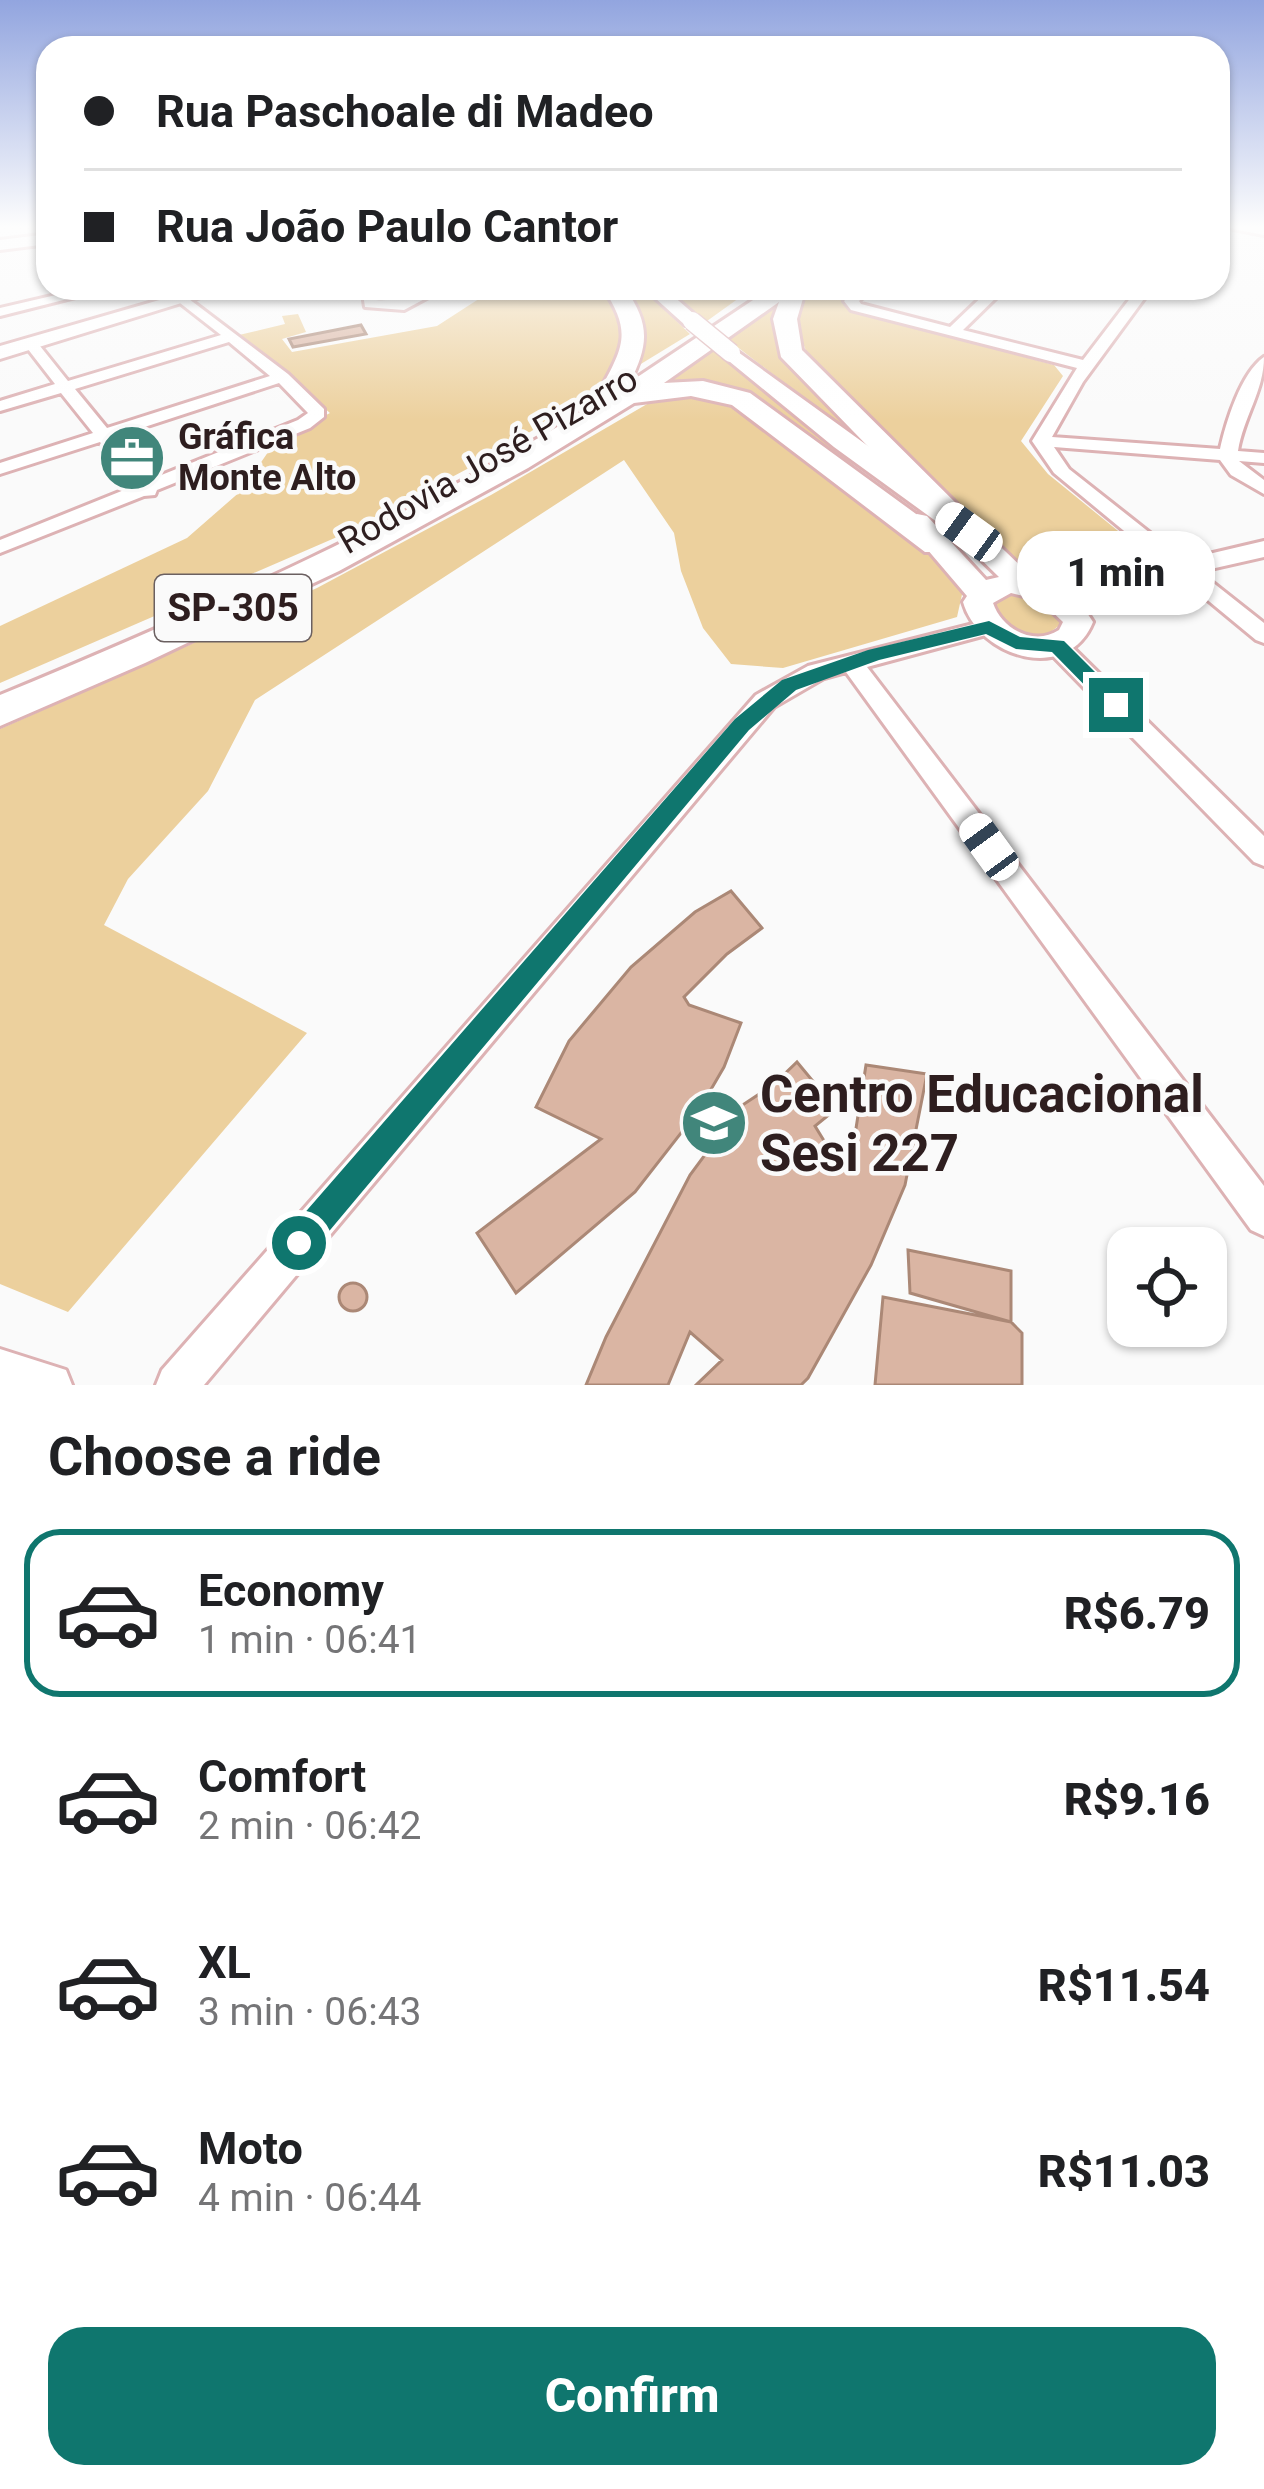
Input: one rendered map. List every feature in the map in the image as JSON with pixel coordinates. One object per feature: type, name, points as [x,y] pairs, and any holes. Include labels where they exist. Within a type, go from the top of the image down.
[{"type":"main road","points":[[604,404],[638,337],[638,322],[622,300]]},
{"type":"main road","name":"Rodovia José Pizarro","points":[[0,698],[225,601],[386,524],[604,404],[750,300]]},
{"type":"main road","name":"Rodovia José Pizarro","points":[[0,711],[321,568],[460,495],[766,300]]},
{"type":"main road","points":[[791,300],[785,330],[800,366],[893,452],[969,532]]},
{"type":"main road","points":[[604,404],[673,388],[714,388],[768,415],[937,545]]},
{"type":"street","points":[[0,312],[52,300]]},
{"type":"street","points":[[0,353],[185,300],[282,377],[318,413],[304,424],[148,491],[0,547]]},
{"type":"street","points":[[369,300],[370,304],[404,306],[415,300]]},
{"type":"street","points":[[667,300],[842,442],[969,532],[1037,589],[1064,601],[1068,634],[1264,854]]},
{"type":"street","points":[[852,300],[856,307],[1087,366]]},
{"type":"street","points":[[953,332],[986,300]]},
{"type":"street","points":[[1042,445],[1087,366],[1136,300]]},
{"type":"street","points":[[0,406],[231,337]]},
{"type":"street","points":[[31,344],[148,491]]},
{"type":"street","points":[[1229,460],[1231,435],[1264,362]]},
{"type":"street","points":[[0,469],[282,377]]},
{"type":"street","points":[[842,442],[982,594]]},
{"type":"street","points":[[1042,445],[1264,467]]},
{"type":"street","points":[[1042,445],[1063,473],[1264,635]]},
{"type":"street","points":[[1229,460],[1264,458]]},
{"type":"street","points":[[1229,460],[1264,488]]},
{"type":"street","points":[[982,594],[978,611],[989,627],[1016,643],[1068,634],[1107,605],[1264,549]]},
{"type":"street","points":[[982,594],[999,586],[1082,592],[1264,565]]},
{"type":"street","points":[[177,1385],[742,724],[789,685],[863,658],[989,627]]},
{"type":"street","points":[[863,658],[1264,1216]]},
{"type":"street","points":[[0,1370],[51,1385]]},
{"type":"shaded area","points":[[477,300],[616,300],[633,331],[603,387],[486,459],[344,534],[0,683],[0,626],[187,538],[242,490],[275,442],[330,413],[239,335],[285,324],[282,316],[298,314],[306,332],[282,339],[292,352],[437,326]]},
{"type":"shaded area","points":[[628,300],[655,300],[690,334],[631,370],[642,335]]},
{"type":"shaded area","points":[[680,300],[736,300],[707,321]]},
{"type":"shaded area","points":[[783,300],[779,326],[925,491],[727,339]]},
{"type":"shaded area","points":[[799,300],[842,300],[861,313],[1054,365],[1063,376],[1021,441],[1048,474],[1160,565],[1062,579],[1021,565],[809,359],[796,324]]},
{"type":"shaded area","points":[[713,348],[839,450],[871,484],[798,427],[746,396],[689,384],[658,388]]},
{"type":"shaded area","points":[[689,393],[736,406],[918,544],[963,590],[957,617],[783,668],[731,664],[703,628],[681,571],[674,533],[624,460],[255,700],[208,791],[128,879],[104,925],[307,1033],[68,1312],[0,1284],[0,729],[317,588],[654,400]]},
{"type":"shaded area","points":[[1004,592],[1045,599],[1060,616],[1060,625],[1045,636],[1003,628],[988,602]]},
{"type":"building","points":[[361,325],[366,334],[293,347],[289,339]]},
{"type":"building","points":[[731,891],[762,928],[727,954],[684,997],[689,1005],[741,1023],[724,1067],[699,1110],[635,1192],[516,1293],[477,1233],[601,1139],[536,1107],[569,1041],[631,967],[695,912]]},
{"type":"building","points":[[797,1062],[836,1109],[815,1126],[826,1144],[851,1160],[866,1065],[927,1074],[905,1185],[871,1265],[808,1378],[801,1385],[696,1385],[722,1360],[690,1332],[668,1385],[586,1385],[690,1175],[741,1106]]},
{"type":"building","points":[[908,1250],[1011,1271],[1011,1322],[910,1293]]},
{"type":"building","points":[[353,1283],[363,1287],[367,1297],[363,1307],[353,1311],[343,1307],[339,1297],[343,1287]]},
{"type":"building","points":[[883,1297],[1011,1322],[1022,1333],[1022,1385],[875,1385]]},
{"type":"place","name":"Gráfica Monte Alto","points":[[132,458]]},
{"type":"place","name":"Centro Educacional Sesi 227","points":[[714,1123]]},
{"type":"route","points":[[299,1243],[742,724],[789,685],[816,672],[989,627],[1016,643],[1057,646],[1116,705]]}]
